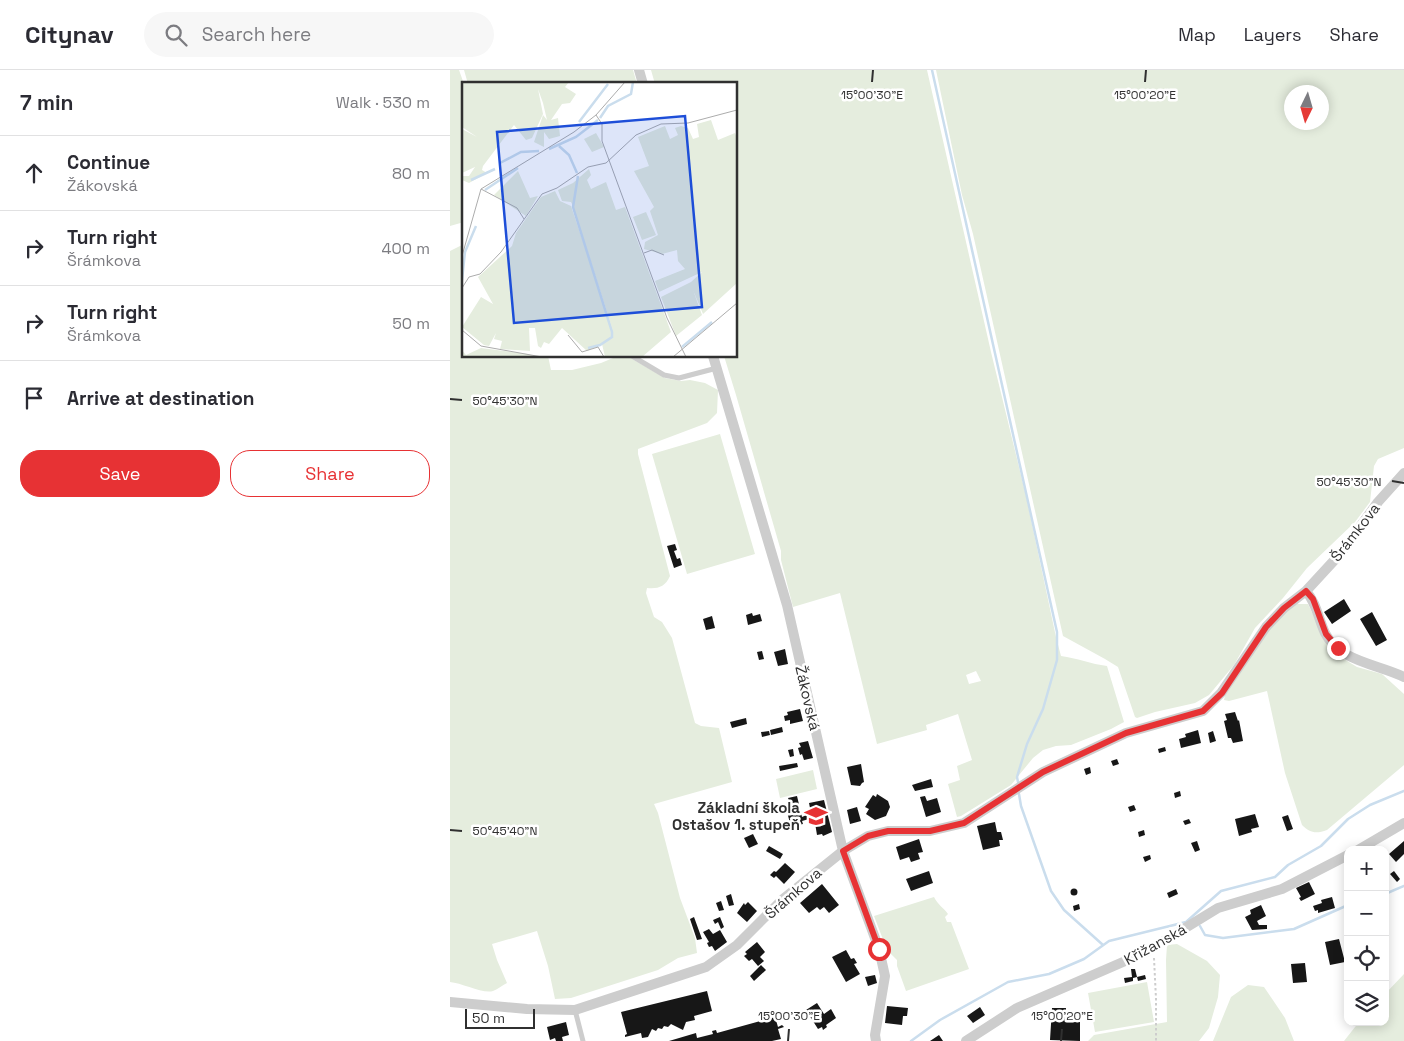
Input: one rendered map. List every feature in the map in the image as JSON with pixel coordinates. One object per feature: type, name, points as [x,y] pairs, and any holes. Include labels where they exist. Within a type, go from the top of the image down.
[{"type":"street","name":"Žákovská","points":[[714,358],[787,605],[843,851],[879,949],[884,976],[874,1035],[876,1041]]},
{"type":"street","name":"Šrámkova","points":[[450,1002],[527,1009],[574,1010],[706,967],[738,945],[782,900],[843,851],[868,836],[888,831],[930,831],[964,823],[1043,772],[1126,733],[1203,711],[1222,693],[1266,627],[1284,608],[1306,591],[1341,553],[1378,502],[1404,473]]},
{"type":"street","points":[[1306,591],[1313,599],[1326,634],[1338,648],[1355,660],[1391,670],[1404,677]]},
{"type":"street","points":[[1365,846],[1404,823]]},
{"type":"street","name":"Křižanská","points":[[966,1041],[1017,1008],[1153,948],[1218,908],[1282,889],[1344,857]]},
{"type":"lane","points":[[635,358],[664,375],[679,378],[716,368]]},
{"type":"lane","points":[[574,1010],[584,1041]]},
{"type":"path","points":[[1153,948],[1156,1041]]},
{"type":"green space","points":[[450,70],[459,70],[463,82],[462,223],[450,226]]},
{"type":"green space","points":[[464,70],[633,70],[636,82],[467,82]]},
{"type":"green space","points":[[651,70],[927,70],[1026,496],[1061,656],[1107,666],[1124,722],[1071,745],[1056,746],[1043,750],[1033,758],[1011,785],[957,817],[948,784],[960,780],[957,766],[972,760],[958,714],[926,725],[927,730],[877,744],[840,593],[793,607],[781,560],[781,551],[725,358],[738,358],[738,82],[654,82]],"holes":[[[976,671],[981,681],[969,684],[966,675]]]},
{"type":"green space","points":[[936,70],[1404,70],[1404,448],[1378,459],[1374,466],[1370,502],[1355,522],[1307,568],[1283,598],[1255,628],[1234,665],[1209,695],[1195,703],[1135,717],[1118,667],[1063,636],[973,234],[962,195]]},
{"type":"green space","points":[[462,245],[462,358],[548,358],[551,370],[572,370],[613,358],[630,358],[665,378],[705,383],[718,390],[717,413],[707,423],[638,449],[670,576],[666,583],[661,586],[647,588],[646,593],[654,617],[662,622],[672,638],[695,723],[701,726],[719,728],[732,782],[654,804],[680,898],[695,938],[697,953],[678,958],[658,970],[571,998],[555,999],[548,966],[537,931],[492,944],[507,983],[499,988],[489,992],[450,982],[450,251]]},
{"type":"green space","points":[[720,434],[755,554],[687,574],[652,454]]},
{"type":"green space","points":[[1297,604],[1308,604],[1323,636],[1334,653],[1357,667],[1382,674],[1404,694],[1404,765],[1327,830],[1320,832],[1313,832],[1302,825],[1285,773],[1267,691],[1229,701],[1224,700],[1226,691],[1268,632],[1277,621]]},
{"type":"green space","points":[[813,770],[817,789],[780,798],[776,779]]},
{"type":"green space","points":[[934,897],[948,914],[945,917],[947,922],[951,922],[969,969],[906,991],[897,966],[897,960],[887,950],[874,916]]},
{"type":"green space","points":[[1177,944],[1207,961],[1220,975],[1218,997],[1209,1028],[1199,1041],[1088,1041],[1094,1035],[1167,1022],[1167,945]]},
{"type":"green space","points":[[1404,974],[1404,1041],[1344,1041],[1356,1026],[1389,1026],[1389,990]]},
{"type":"green space","points":[[1147,982],[1154,1022],[1095,1032],[1088,993]]},
{"type":"green space","points":[[1248,985],[1264,987],[1285,1018],[1294,1041],[1213,1041],[1231,997]]},
{"type":"building","points":[[675,544],[677,550],[674,551],[677,559],[680,558],[682,565],[674,568],[667,546]]},
{"type":"building","points":[[1344,599],[1351,611],[1332,624],[1324,612]]},
{"type":"building","points":[[1372,612],[1387,640],[1376,646],[1360,619]]},
{"type":"building","points":[[752,613],[753,616],[760,614],[762,621],[748,625],[746,615]]},
{"type":"building","points":[[712,616],[715,628],[706,630],[703,619]]},
{"type":"building","points":[[785,649],[788,664],[778,666],[774,652]]},
{"type":"building","points":[[762,651],[764,659],[759,660],[757,652]]},
{"type":"building","points":[[800,709],[803,721],[790,724],[790,720],[785,721],[784,716],[788,715],[787,712]]},
{"type":"building","points":[[1235,712],[1239,720],[1243,741],[1233,743],[1231,738],[1228,738],[1224,721],[1227,720],[1225,714]]},
{"type":"building","points":[[746,718],[747,724],[732,728],[730,722]]},
{"type":"building","points":[[782,727],[783,732],[771,735],[770,730]]},
{"type":"building","points":[[1198,730],[1201,743],[1181,748],[1179,739],[1186,737],[1185,734]]},
{"type":"building","points":[[769,731],[770,735],[762,737],[761,732]]},
{"type":"building","points":[[1213,731],[1216,741],[1210,743],[1208,733]]},
{"type":"building","points":[[808,741],[813,758],[804,760],[802,754],[800,755],[798,748],[801,747],[799,743]]},
{"type":"building","points":[[1165,747],[1166,751],[1159,753],[1158,749]]},
{"type":"building","points":[[793,749],[794,756],[790,757],[788,750]]},
{"type":"building","points":[[1117,759],[1119,764],[1113,766],[1111,761]]},
{"type":"building","points":[[797,763],[798,767],[780,771],[779,766]]},
{"type":"building","points":[[861,764],[864,782],[860,786],[851,785],[847,767]]},
{"type":"building","points":[[1090,767],[1091,773],[1086,775],[1084,769]]},
{"type":"building","points":[[931,779],[933,787],[915,791],[912,785]]},
{"type":"building","points":[[1180,791],[1181,796],[1175,798],[1174,793]]},
{"type":"building","points":[[877,794],[888,801],[890,807],[886,816],[875,820],[866,814],[869,809],[865,807],[873,795],[876,797]]},
{"type":"building","name":"Základní škola Ostašov 1. stupeň","points":[[797,796],[802,817],[811,813],[809,803],[824,800],[832,832],[823,836],[822,834],[817,835],[815,823],[810,824],[809,819],[802,821],[803,824],[791,827],[785,804],[790,803],[788,798]]},
{"type":"building","points":[[925,796],[927,801],[937,798],[941,812],[926,817],[920,797]]},
{"type":"building","points":[[1134,805],[1136,810],[1130,812],[1128,807]]},
{"type":"building","points":[[857,807],[861,821],[850,824],[847,810]]},
{"type":"building","points":[[1255,814],[1259,827],[1251,829],[1252,832],[1239,836],[1235,819]]},
{"type":"building","points":[[1288,815],[1293,829],[1287,831],[1282,817]]},
{"type":"building","points":[[1189,819],[1191,823],[1185,825],[1183,821]]},
{"type":"building","points":[[995,822],[997,832],[1001,832],[1003,840],[999,840],[1000,846],[983,850],[977,826]]},
{"type":"building","points":[[1144,830],[1145,835],[1139,837],[1138,832]]},
{"type":"building","points":[[753,834],[758,844],[749,848],[744,838]]},
{"type":"building","points":[[919,839],[923,852],[918,853],[920,859],[911,862],[909,857],[900,860],[896,847]]},
{"type":"building","points":[[1197,841],[1200,850],[1195,852],[1191,843]]},
{"type":"building","points":[[1404,841],[1404,854],[1396,862],[1389,854]]},
{"type":"building","points":[[769,846],[783,854],[780,859],[766,851]]},
{"type":"building","points":[[1150,855],[1151,859],[1145,862],[1143,857]]},
{"type":"building","points":[[785,863],[795,872],[784,884],[776,876],[774,878],[770,875]]},
{"type":"building","points":[[929,871],[933,883],[911,891],[906,879]]},
{"type":"building","points":[[1394,871],[1400,879],[1397,882],[1390,874]]},
{"type":"building","points":[[1309,882],[1315,894],[1301,901],[1296,888]]},
{"type":"building","points":[[822,884],[839,905],[829,913],[824,907],[820,910],[817,907],[809,913],[800,903]]},
{"type":"building","points":[[1074,889],[1077,892],[1074,895],[1071,892]]},
{"type":"building","points":[[1176,889],[1178,894],[1169,898],[1167,893]]},
{"type":"building","points":[[731,894],[734,905],[729,906],[726,896]]},
{"type":"building","points":[[1332,897],[1335,908],[1318,913],[1318,910],[1315,911],[1313,906],[1322,903],[1321,900]]},
{"type":"building","points":[[721,901],[724,910],[719,911],[716,903]]},
{"type":"building","points":[[748,902],[757,911],[747,922],[737,913],[744,903],[745,905]]},
{"type":"building","points":[[1079,904],[1080,909],[1074,911],[1073,906]]},
{"type":"building","points":[[1261,905],[1266,916],[1257,921],[1259,925],[1267,925],[1267,929],[1252,930],[1245,917],[1251,914],[1250,910]]},
{"type":"building","points":[[694,917],[702,939],[697,940],[690,919]]},
{"type":"building","points":[[720,917],[724,927],[721,929],[718,922],[715,924],[713,920]]},
{"type":"building","points":[[709,929],[713,934],[720,930],[727,942],[715,951],[712,946],[709,947],[707,943],[709,942],[703,932]]},
{"type":"building","points":[[1339,939],[1344,962],[1330,965],[1325,942]]},
{"type":"building","points":[[757,942],[765,952],[760,957],[764,961],[758,966],[752,959],[749,961],[744,956],[747,954],[745,952]]},
{"type":"building","points":[[846,950],[851,959],[854,958],[857,963],[854,964],[860,974],[846,982],[832,957]]},
{"type":"building","points":[[1305,963],[1307,982],[1293,983],[1291,964]]},
{"type":"building","points":[[761,965],[766,970],[754,981],[750,976]]},
{"type":"building","points":[[1131,969],[1135,969],[1137,977],[1133,978],[1133,981],[1125,983],[1124,978],[1132,977]]},
{"type":"building","points":[[875,975],[877,983],[868,986],[865,977]]},
{"type":"building","points":[[1145,975],[1146,979],[1138,981],[1137,977]]},
{"type":"building","points":[[707,991],[712,1011],[694,1016],[695,1020],[686,1022],[683,1030],[671,1024],[668,1027],[664,1026],[662,1029],[658,1028],[656,1031],[652,1029],[648,1037],[642,1038],[641,1033],[625,1037],[627,1034],[621,1012]]},
{"type":"building","points":[[817,1003],[824,1014],[831,1009],[836,1018],[826,1025],[827,1027],[823,1030],[822,1027],[818,1029],[806,1010]]},
{"type":"building","points":[[887,1006],[908,1008],[907,1016],[903,1016],[902,1025],[885,1023]]},
{"type":"building","points":[[980,1007],[985,1015],[973,1023],[967,1016]]},
{"type":"building","points":[[1052,1008],[1066,1008],[1065,1022],[1080,1022],[1080,1041],[1050,1040]]},
{"type":"building","points":[[775,1017],[778,1027],[782,1025],[784,1027],[778,1029],[781,1039],[772,1041],[669,1041],[696,1033],[697,1038],[713,1034],[712,1031],[716,1030],[717,1033]]},
{"type":"building","points":[[566,1022],[569,1035],[562,1037],[563,1041],[556,1041],[555,1038],[550,1040],[547,1027]]},
{"type":"building","points":[[939,1035],[943,1041],[930,1041]]},
{"type":"waterway","points":[[932,70],[1057,632],[1057,660],[1043,709],[1027,744],[1017,777],[1018,782]]},
{"type":"waterway","points":[[911,1041],[940,1020],[1008,982],[1049,974],[1084,959],[1109,941],[1186,922],[1221,891],[1275,877],[1288,865],[1321,846],[1348,819],[1370,805],[1404,791]]},
{"type":"waterway","points":[[1019,794],[1021,806],[1051,891],[1064,910],[1103,945]]},
{"type":"waterway","points":[[1389,892],[1404,886]]},
{"type":"waterway","points":[[1200,926],[1205,935],[1223,938],[1294,929],[1344,907]]},
{"type":"place","name":"Základní škola Ostašov 1. stupeň","points":[[816,816]]},
{"type":"route","points":[[879,949],[843,851],[868,836],[888,831],[930,831],[964,823],[1043,772],[1126,733],[1203,711],[1222,693],[1266,627],[1284,608],[1306,591],[1313,599],[1326,634],[1338,648]]}]
